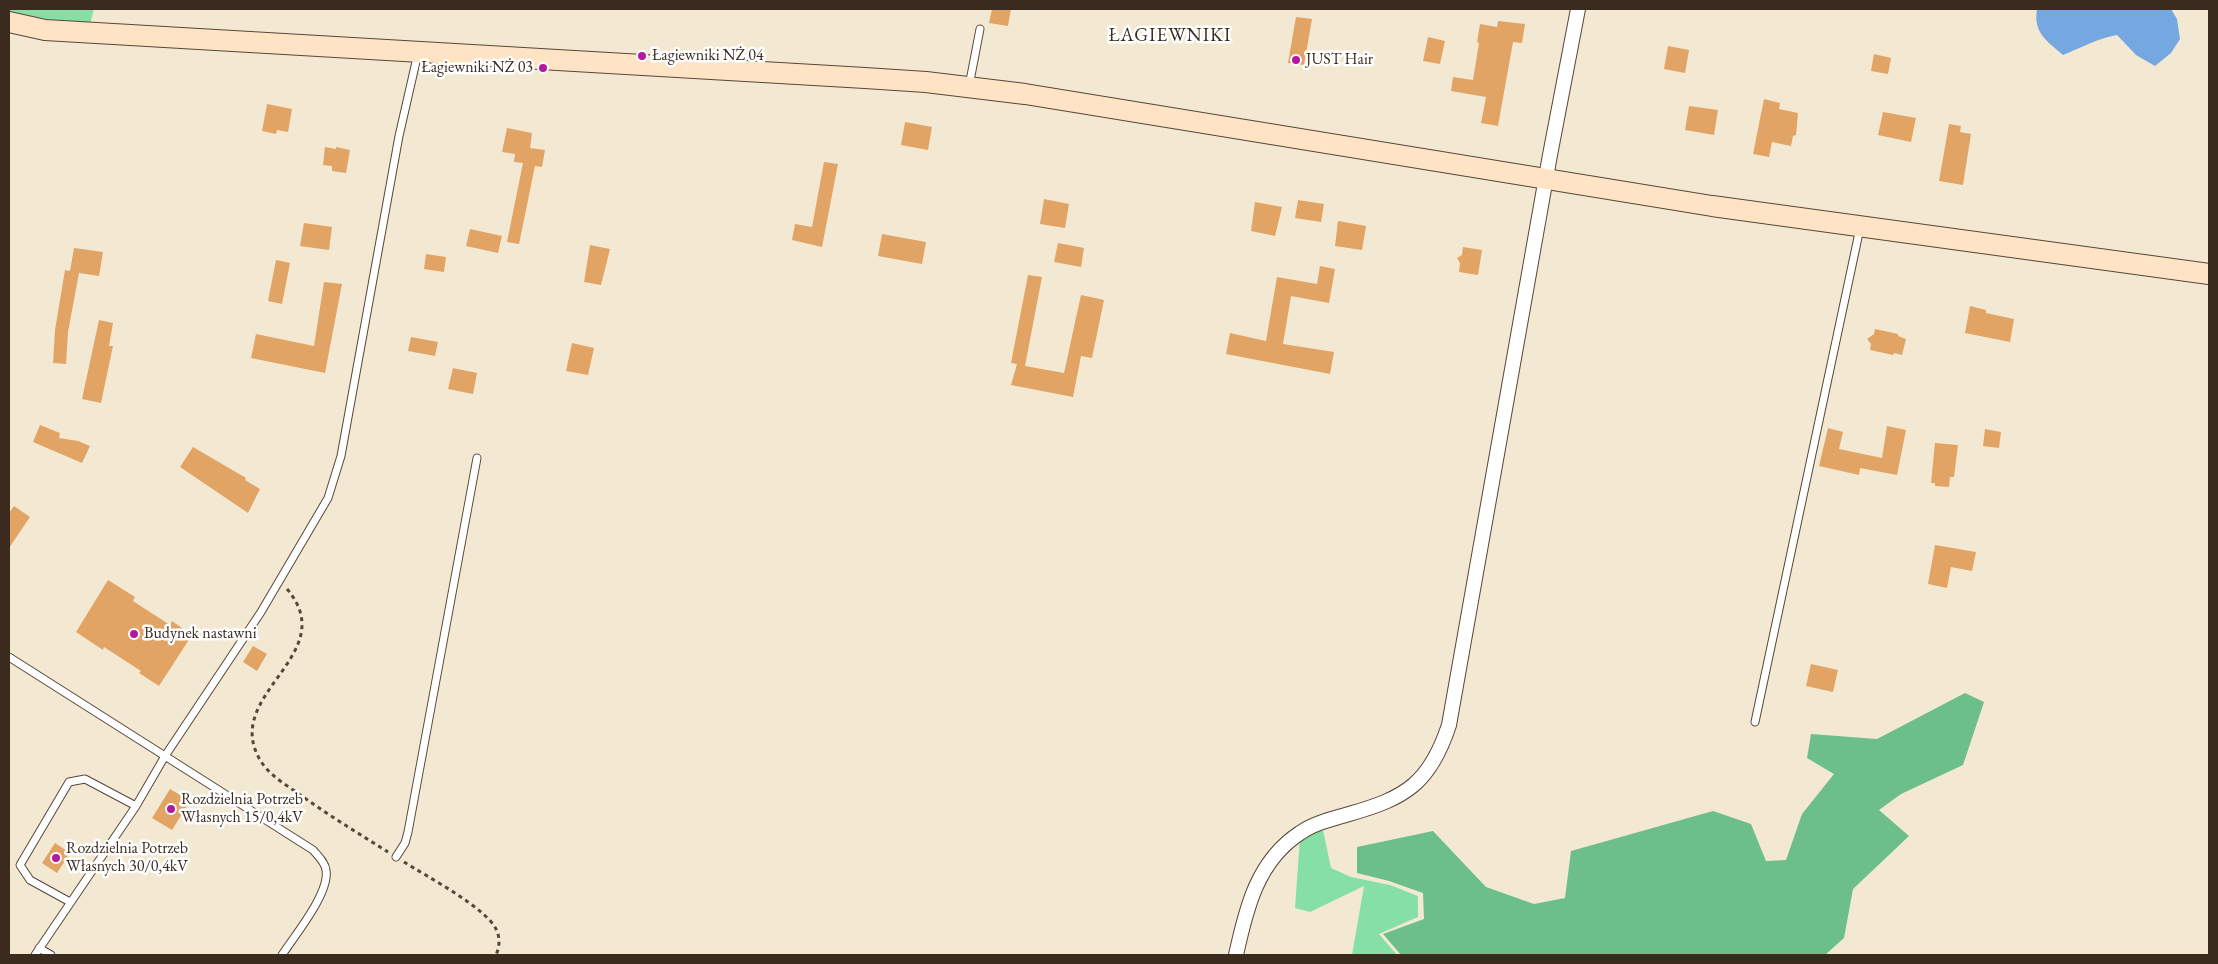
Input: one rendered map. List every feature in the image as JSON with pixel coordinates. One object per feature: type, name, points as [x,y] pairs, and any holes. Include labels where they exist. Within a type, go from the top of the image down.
[{"type":"street","points":[[1236,955],[1251,895],[1258,880],[1276,854],[1299,834],[1312,826],[1371,808],[1411,788],[1425,774],[1437,756],[1449,725],[1578,9]]},
{"type":"street","points":[[9,22],[45,30],[875,79],[969,87],[1025,94],[1755,213],[2209,274]]},
{"type":"lane","points":[[969,87],[980,29]]},
{"type":"lane","points":[[35,955],[136,806],[165,756],[261,612],[324,505],[335,478],[346,431],[398,136],[418,53]]},
{"type":"lane","points":[[1755,722],[1861,226]]},
{"type":"lane","points":[[396,857],[405,843],[408,832],[477,458]]},
{"type":"lane","points":[[9,657],[314,850],[326,868],[327,879],[323,892],[282,955]]},
{"type":"lane","points":[[70,902],[30,880],[20,865],[69,782],[85,779],[136,806]]},
{"type":"lane","points":[[40,948],[51,955]]},
{"type":"path","points":[[279,580],[300,609],[303,633],[298,648],[259,706],[253,722],[256,751],[262,762],[280,781],[479,910],[491,921],[499,939],[496,955]]},
{"type":"green space","points":[[9,9],[94,9],[89,28],[9,14]]},
{"type":"green space","points":[[1965,693],[1984,702],[1963,765],[1901,794],[1879,810],[1909,836],[1853,889],[1844,938],[1825,955],[1401,955],[1383,934],[1424,919],[1423,893],[1389,881],[1357,873],[1357,847],[1433,831],[1486,887],[1534,904],[1565,898],[1571,851],[1713,811],[1751,824],[1766,861],[1786,860],[1802,814],[1834,774],[1807,758],[1811,734],[1877,739]]},
{"type":"green space","points":[[1323,830],[1331,868],[1351,877],[1390,885],[1418,896],[1418,917],[1379,934],[1397,955],[1352,955],[1364,886],[1310,912],[1295,908],[1300,837]]},
{"type":"water","points":[[2037,9],[2171,9],[2177,19],[2180,39],[2171,53],[2155,66],[2136,55],[2117,35],[2096,41],[2063,55],[2042,36],[2037,24]]},
{"type":"building","points":[[992,9],[1011,9],[1008,26],[989,23]]},
{"type":"building","points":[[1296,17],[1312,19],[1304,65],[1288,63]]},
{"type":"building","points":[[1498,21],[1525,24],[1522,43],[1513,42],[1498,126],[1481,123],[1486,97],[1451,91],[1453,77],[1473,80],[1480,24],[1497,27]]},
{"type":"building","points":[[1428,37],[1445,41],[1440,64],[1423,61]]},
{"type":"building","points":[[1668,46],[1689,50],[1685,73],[1664,69]]},
{"type":"building","points":[[1874,54],[1891,58],[1888,74],[1871,71]]},
{"type":"building","points":[[1764,99],[1780,103],[1779,109],[1798,113],[1796,135],[1793,136],[1791,146],[1772,142],[1769,157],[1753,154]]},
{"type":"building","points":[[267,104],[292,109],[288,132],[277,130],[276,134],[262,131]]},
{"type":"building","points":[[1689,106],[1718,110],[1714,135],[1685,130]]},
{"type":"building","points":[[1883,112],[1916,118],[1911,142],[1878,135]]},
{"type":"building","points":[[905,122],[932,127],[928,150],[901,145]]},
{"type":"building","points":[[1949,124],[1961,126],[1960,132],[1971,134],[1963,185],[1939,181]]},
{"type":"building","points":[[507,128],[532,133],[530,148],[545,150],[542,167],[535,166],[519,244],[507,242],[523,163],[514,162],[515,154],[502,152]]},
{"type":"building","points":[[325,147],[350,150],[346,173],[332,171],[332,166],[323,165]]},
{"type":"building","points":[[824,162],[838,164],[822,247],[792,240],[795,224],[812,227]]},
{"type":"building","points":[[1044,199],[1069,204],[1065,228],[1040,224]]},
{"type":"building","points":[[1298,200],[1324,204],[1321,222],[1295,218]]},
{"type":"building","points":[[1255,202],[1282,207],[1275,236],[1251,231]]},
{"type":"building","points":[[1338,221],[1366,226],[1362,250],[1335,246]]},
{"type":"building","points":[[304,223],[332,227],[329,250],[300,246]]},
{"type":"building","points":[[470,229],[502,236],[498,253],[466,246]]},
{"type":"building","points":[[882,234],[926,242],[922,264],[878,256]]},
{"type":"building","points":[[1058,243],[1084,248],[1081,267],[1054,262]]},
{"type":"building","points":[[590,245],[610,249],[601,285],[584,282]]},
{"type":"building","points":[[1463,247],[1482,250],[1478,275],[1459,272],[1460,263],[1457,258],[1462,255]]},
{"type":"building","points":[[74,248],[103,252],[99,276],[79,273],[68,332],[66,364],[53,363],[55,330],[65,270],[70,271]]},
{"type":"building","points":[[426,254],[446,257],[444,272],[424,269]]},
{"type":"building","points":[[276,260],[290,263],[282,304],[268,301]]},
{"type":"building","points":[[1320,266],[1335,269],[1329,303],[1291,296],[1283,344],[1334,352],[1330,374],[1226,354],[1230,333],[1266,341],[1277,277],[1317,284]]},
{"type":"building","points":[[1028,275],[1042,277],[1025,366],[1064,373],[1081,295],[1104,300],[1092,358],[1081,356],[1073,397],[1011,385],[1017,364],[1011,363]]},
{"type":"building","points":[[324,282],[342,284],[325,373],[251,358],[256,334],[314,346]]},
{"type":"building","points":[[1970,306],[1986,310],[1986,313],[2014,319],[2010,342],[1965,333]]},
{"type":"building","points":[[99,320],[113,323],[109,346],[113,346],[101,403],[82,399]]},
{"type":"building","points":[[1875,329],[1898,334],[1898,336],[1906,339],[1902,355],[1870,350],[1871,344],[1867,339],[1874,334]]},
{"type":"building","points":[[411,337],[438,342],[435,356],[408,351]]},
{"type":"building","points":[[572,343],[594,348],[588,375],[566,371]]},
{"type":"building","points":[[453,368],[477,373],[473,394],[448,389]]},
{"type":"building","points":[[40,425],[60,433],[59,438],[78,441],[90,446],[82,463],[33,442]]},
{"type":"building","points":[[1887,426],[1906,430],[1897,475],[1860,468],[1859,475],[1819,466],[1828,428],[1843,432],[1839,449],[1882,458]]},
{"type":"building","points":[[1985,429],[2001,432],[1999,448],[1983,446]]},
{"type":"building","points":[[1935,443],[1958,445],[1954,477],[1950,477],[1949,487],[1935,486],[1935,483],[1931,483]]},
{"type":"building","points":[[193,447],[246,478],[245,480],[260,489],[248,513],[180,467]]},
{"type":"building","points":[[14,506],[30,517],[9,548],[9,513]]},
{"type":"building","points":[[1935,545],[1976,552],[1972,571],[1951,567],[1947,588],[1928,584]]},
{"type":"building","name":"Budynek nastawni","points":[[108,580],[135,597],[133,601],[170,625],[172,621],[192,635],[159,686],[139,673],[141,671],[104,647],[103,650],[76,632]]},
{"type":"building","points":[[253,646],[267,654],[257,671],[243,662]]},
{"type":"building","points":[[1811,664],[1838,670],[1833,692],[1806,686]]},
{"type":"building","name":"Rozdzielnia Potrzeb Własnych 15/0,4kV","points":[[170,789],[190,801],[172,830],[152,818]]},
{"type":"building","name":"Rozdzielnia Potrzeb Własnych 30/0,4kV","points":[[55,843],[70,853],[57,873],[42,863]]},
{"type":"place","name":"Łagiewniki NŻ 04","points":[[642,56]]},
{"type":"place","name":"JUST Hair","points":[[1296,60]]},
{"type":"place","name":"Łagiewniki NŻ 03","points":[[543,68]]},
{"type":"place","name":"Budynek nastawni","points":[[134,634]]},
{"type":"place","name":"Rozdzielnia Potrzeb Własnych 15/0,4kV","points":[[171,809]]},
{"type":"place","name":"Rozdzielnia Potrzeb Własnych 30/0,4kV","points":[[56,858]]},
{"type":"district","name":"ŁAGIEWNIKI","points":[[1170,36]]}]
